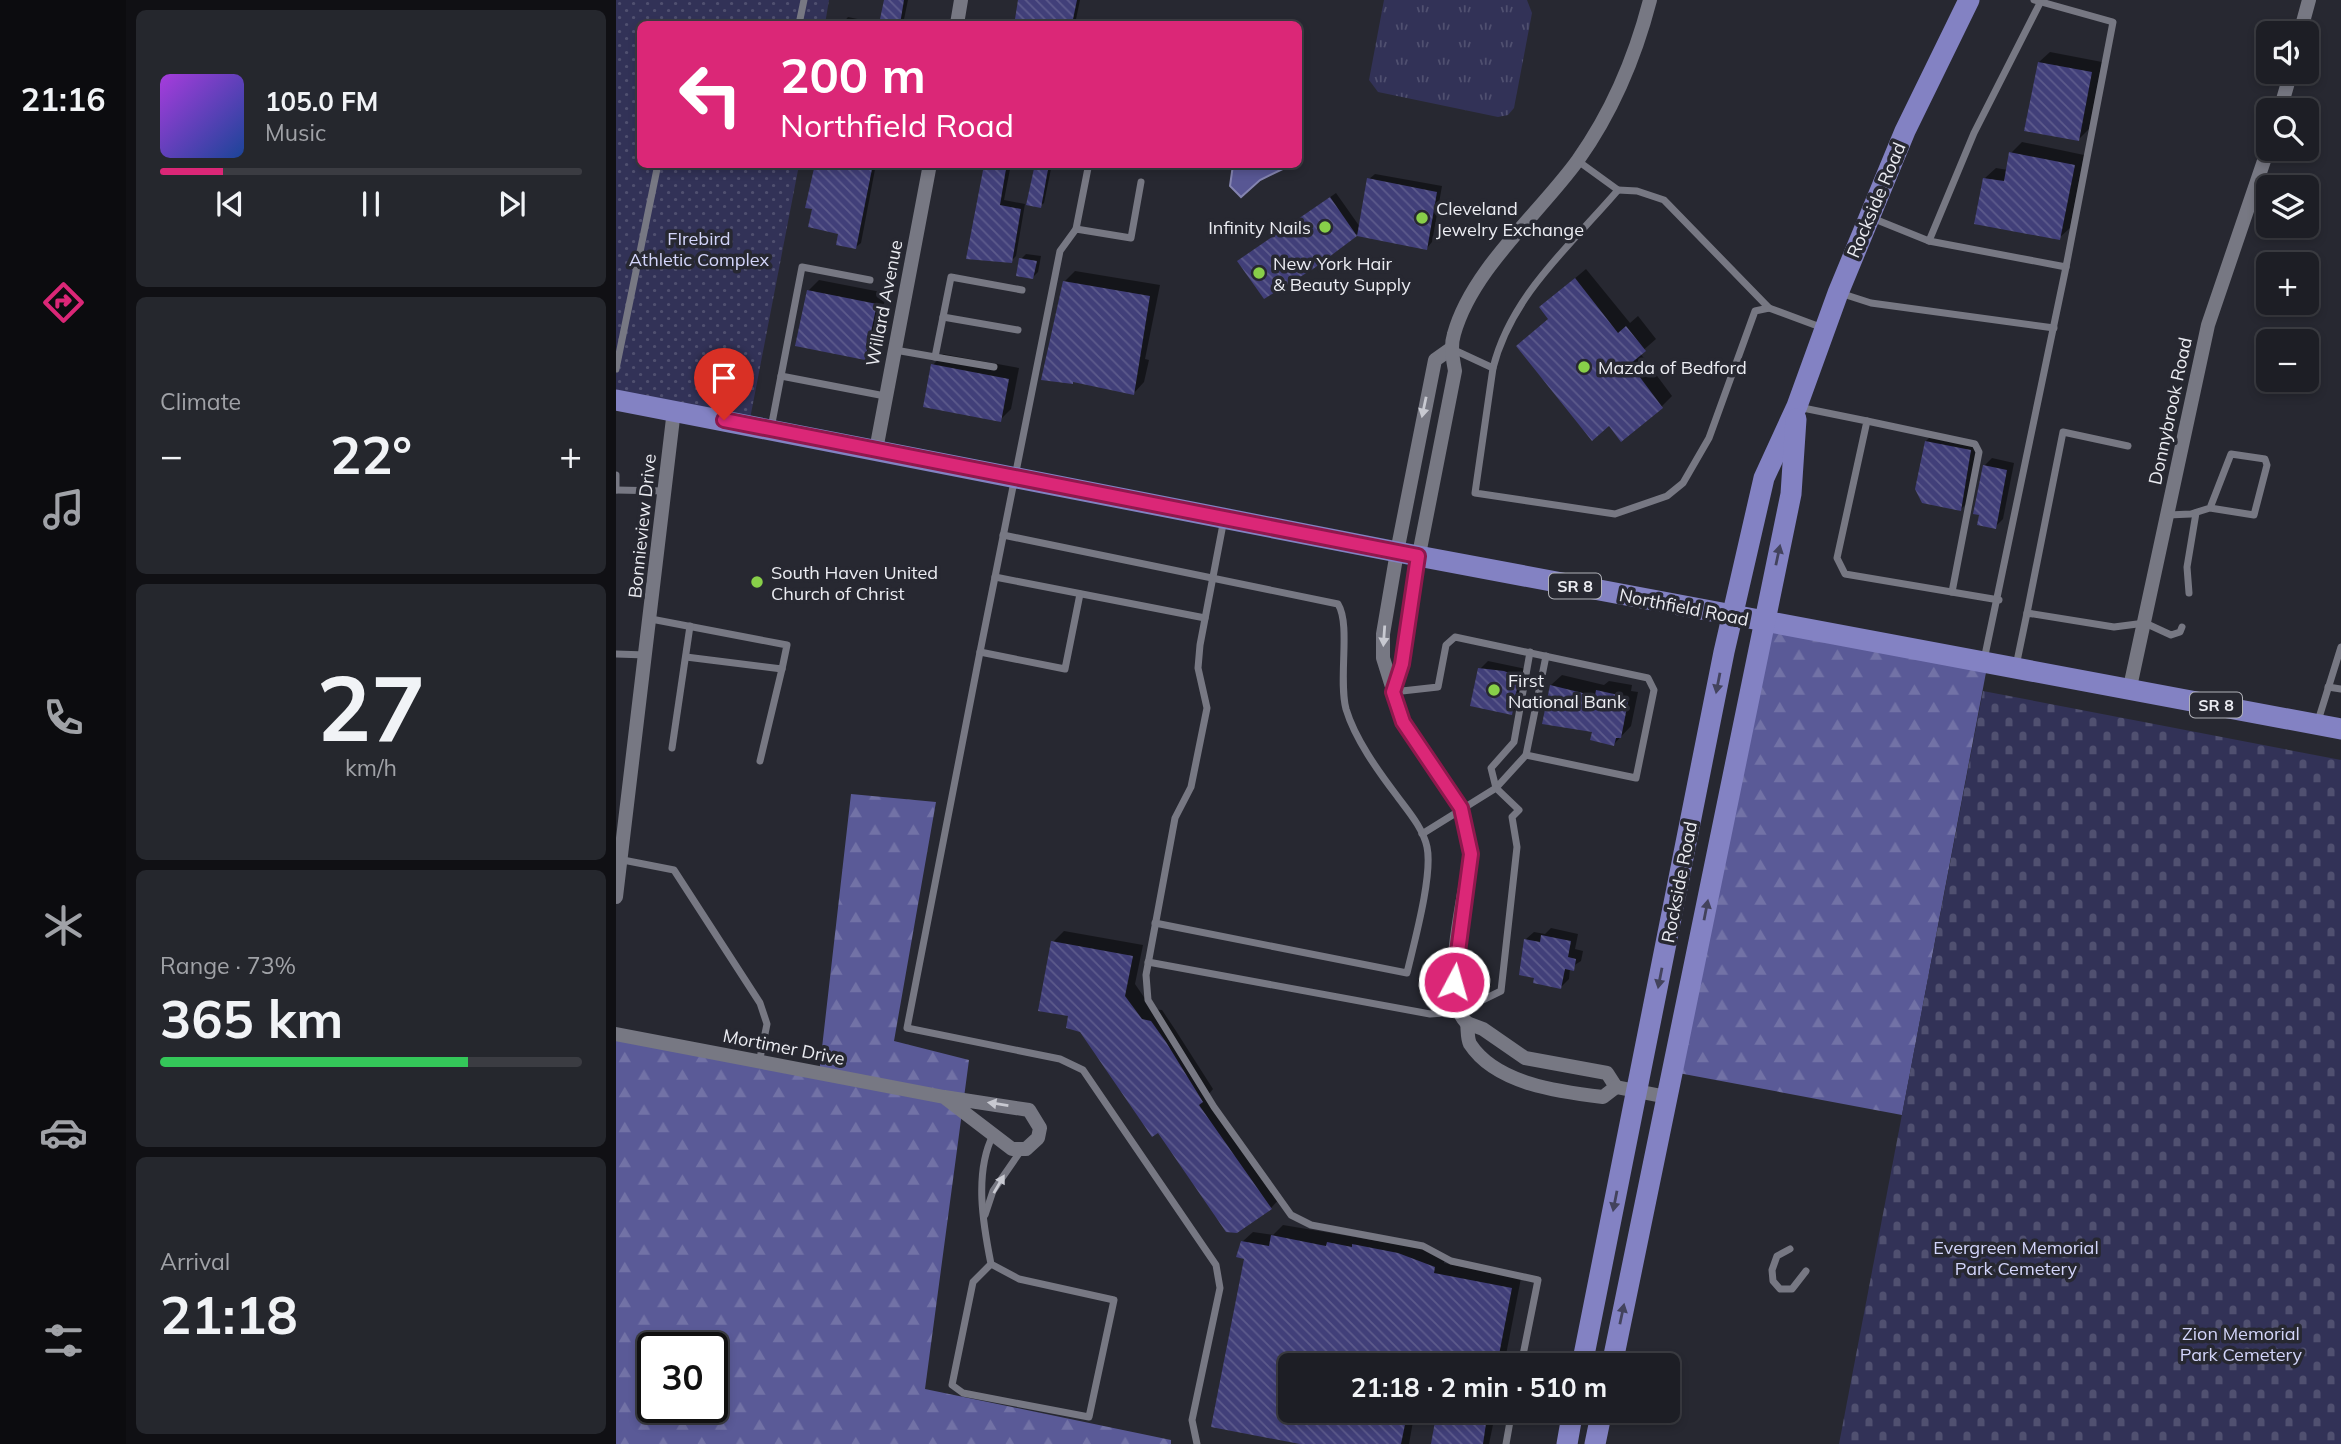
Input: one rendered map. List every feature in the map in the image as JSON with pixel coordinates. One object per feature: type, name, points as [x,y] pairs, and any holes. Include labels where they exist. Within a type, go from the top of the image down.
[{"type":"main road","name":"Rockside Road","points":[[1585,1353],[1733,616],[1764,478],[1797,406],[1868,216],[1905,131],[1969,0]]},
{"type":"main road","name":"Northfield Road","points":[[616,400],[1396,552],[1764,622],[2130,687],[2341,729]]},
{"type":"main road","name":"Rockside Road","points":[[1614,1353],[1791,494],[1797,406]]},
{"type":"main road","points":[[1567,1444],[1571,1423]]},
{"type":"main road","points":[[1595,1444],[1599,1423]]},
{"type":"street","points":[[958,21],[961,0]]},
{"type":"street","points":[[1393,692],[1402,664],[1418,556],[1455,371],[1451,348],[1459,320],[1485,276],[1578,160],[1625,79],[1639,42],[1650,0]]},
{"type":"street","points":[[2303,21],[2308,0]]},
{"type":"street","name":"Donnybrook Road","points":[[2130,687],[2208,325],[2264,161]]},
{"type":"street","name":"Willard Avenue","points":[[876,450],[929,168]]},
{"type":"street","points":[[1451,348],[1435,360],[1396,552],[1383,659],[1403,722],[1461,808],[1471,854],[1454,982],[1468,1042],[1482,1057],[1512,1077],[1603,1097],[1616,1087]]},
{"type":"street","name":"Bonnieview Drive","points":[[616,897],[623,860],[674,410]]},
{"type":"street","points":[[1462,1017],[1525,1058],[1607,1073],[1616,1087],[1667,1097]]},
{"type":"street","name":"Mortimer Drive","points":[[616,1034],[759,1063],[1029,1110],[1040,1128],[1038,1138],[1033,1146],[1012,1149],[944,1097]]},
{"type":"lane","points":[[800,21],[804,0]]},
{"type":"lane","points":[[1928,241],[1974,133],[2037,1],[2113,22],[2054,328],[2030,429],[1984,661]]},
{"type":"lane","points":[[1578,160],[1618,190],[1637,191],[1664,200],[1769,308],[1824,329]]},
{"type":"lane","points":[[616,369],[657,168]]},
{"type":"lane","points":[[1088,168],[1076,229],[1060,251],[907,1028],[1060,1059],[1083,1070],[1216,1265],[1220,1275],[1220,1288],[1192,1420],[1197,1444]]},
{"type":"lane","points":[[1076,229],[1131,238],[1142,182]]},
{"type":"lane","points":[[1618,190],[1534,285],[1506,334],[1493,368],[1492,398],[1475,493],[1603,513],[1631,511],[1667,496],[1683,484],[1709,438],[1751,317],[1755,311],[1769,308]]},
{"type":"lane","points":[[1868,216],[1928,241],[2066,267]]},
{"type":"lane","points":[[771,429],[802,267],[870,280]]},
{"type":"lane","points":[[934,357],[951,278],[1022,290]]},
{"type":"lane","points":[[1838,293],[1871,303],[2054,328]]},
{"type":"lane","points":[[943,317],[1018,330]]},
{"type":"lane","points":[[1451,348],[1493,368]]},
{"type":"lane","points":[[895,350],[993,367]]},
{"type":"lane","points":[[781,376],[885,396]]},
{"type":"lane","points":[[1797,406],[1975,444],[1979,452],[1952,592]]},
{"type":"lane","points":[[1867,421],[1837,558],[1845,574],[1998,600]]},
{"type":"lane","points":[[2015,667],[2063,432],[2128,446]]},
{"type":"lane","points":[[2168,514],[2196,513],[2210,508],[2254,515],[2267,465],[2265,459],[2231,454],[2210,508]]},
{"type":"lane","points":[[616,475],[616,490],[664,491]]},
{"type":"lane","points":[[2189,593],[2187,567],[2196,513]]},
{"type":"lane","points":[[1224,518],[1198,668],[1207,709],[1192,788],[1175,818],[1148,962],[1145,985],[1148,1000],[1214,1107],[1291,1215],[1311,1225],[1423,1246],[1451,1261],[1538,1280],[1523,1353]]},
{"type":"lane","points":[[1003,535],[1338,604],[1345,615],[1342,644],[1346,709],[1375,765],[1422,834],[1427,849],[1424,884],[1407,973],[1156,923]]},
{"type":"lane","points":[[995,577],[1205,618]]},
{"type":"lane","points":[[980,652],[1065,669],[1080,594]]},
{"type":"lane","points":[[2027,613],[2114,627],[2145,623],[2171,635],[2180,632],[2182,627]]},
{"type":"lane","points":[[651,619],[783,642],[787,645],[760,761]]},
{"type":"lane","points":[[672,748],[690,626]]},
{"type":"lane","points":[[1393,692],[1438,687],[1446,645],[1455,638],[1648,678],[1654,690],[1636,778],[1526,755]]},
{"type":"lane","points":[[2317,724],[2341,648]]},
{"type":"lane","points":[[1148,962],[1430,1014],[1462,1017],[1501,991],[1517,847],[1512,817],[1519,810],[1496,788],[1491,768],[1514,742],[1530,652]]},
{"type":"lane","points":[[616,654],[647,655]]},
{"type":"lane","points":[[1422,834],[1496,788],[1526,755],[1546,656]]},
{"type":"lane","points":[[686,657],[782,669]]},
{"type":"lane","points":[[2328,687],[2341,689]]},
{"type":"lane","points":[[623,860],[674,870],[760,1003],[767,1024],[759,1063]]},
{"type":"lane","points":[[991,1264],[973,1282],[952,1385],[956,1390],[975,1395],[1089,1417],[1114,1300],[1019,1279],[991,1264],[982,1222],[987,1147],[993,1134]]},
{"type":"lane","points":[[982,1222],[993,1191],[1022,1149]]},
{"type":"lane","points":[[1790,1249],[1777,1256],[1772,1270],[1773,1281],[1780,1289],[1792,1289],[1806,1271]]},
{"type":"lane","points":[[1506,1444],[1510,1423]]},
{"type":"green space","name":"FIrebird Athletic Complex","points":[[616,0],[829,0],[826,21],[637,21],[637,168],[798,168],[749,424],[616,400]]},
{"type":"green space","points":[[1384,0],[1527,0],[1532,13],[1514,108],[1508,115],[1498,117],[1378,92],[1369,80]]},
{"type":"green space","points":[[1764,622],[1988,662],[1902,1115],[1673,1072]]},
{"type":"green space","name":"Evergreen Memorial Park Cemetery","points":[[1983,691],[2341,760],[2341,1444],[1839,1444]]},
{"type":"green space","points":[[851,794],[936,802],[894,1041],[969,1060],[925,1389],[1171,1440],[1171,1444],[616,1444],[616,1034],[819,1074]]},
{"type":"shaded area","points":[[1232,168],[1285,168],[1260,180],[1241,197],[1230,186]]},
{"type":"building","points":[[884,0],[904,0],[900,21],[880,21]]},
{"type":"building","points":[[1018,0],[1077,0],[1073,21],[1015,19]]},
{"type":"building","points":[[2038,62],[2092,72],[2079,141],[2024,131]]},
{"type":"building","points":[[2009,152],[2075,165],[2060,240],[1974,224],[1983,178],[2004,181]]},
{"type":"building","points":[[814,168],[872,168],[856,249],[836,245],[838,234],[808,227],[812,209],[805,208]]},
{"type":"building","points":[[983,168],[1006,169],[1000,205],[1021,209],[1012,263],[966,259]]},
{"type":"building","points":[[1034,168],[1048,168],[1041,208],[1026,205]]},
{"type":"building","points":[[1367,178],[1437,192],[1427,250],[1357,236]]},
{"type":"building","points":[[1330,197],[1357,236],[1313,269],[1264,299],[1237,261]]},
{"type":"building","points":[[1019,258],[1037,261],[1033,279],[1016,276]]},
{"type":"building","points":[[1575,278],[1618,333],[1626,326],[1646,351],[1630,364],[1663,408],[1621,442],[1609,426],[1592,441],[1516,346],[1548,319],[1539,307]]},
{"type":"building","points":[[1063,281],[1150,296],[1134,395],[1073,382],[1041,380]]},
{"type":"building","points":[[807,290],[877,304],[865,360],[795,346]]},
{"type":"building","points":[[931,364],[1009,379],[1001,422],[923,407]]},
{"type":"building","points":[[1925,441],[1971,450],[1961,511],[1922,503],[1915,489]]},
{"type":"building","points":[[1983,465],[2007,470],[1996,529],[1977,525],[1979,515],[1973,514]]},
{"type":"building","points":[[1478,668],[1504,671],[1519,677],[1512,715],[1470,706]]},
{"type":"building","points":[[1550,685],[1595,696],[1596,690],[1623,696],[1622,701],[1628,702],[1621,738],[1616,738],[1614,746],[1590,740],[1592,732],[1542,724]]},
{"type":"building","points":[[1541,935],[1571,941],[1568,957],[1576,959],[1574,971],[1565,969],[1561,989],[1533,983],[1534,978],[1519,975],[1524,939],[1540,942]]},
{"type":"building","points":[[1051,941],[1133,956],[1125,996],[1142,1019],[1151,1021],[1166,1042],[1203,1102],[1199,1105],[1272,1209],[1237,1233],[1226,1232],[1158,1133],[1152,1137],[1080,1032],[1066,1028],[1068,1016],[1038,1011]]},
{"type":"building","points":[[1271,1235],[1326,1246],[1327,1242],[1352,1247],[1352,1244],[1398,1253],[1435,1267],[1434,1273],[1512,1288],[1499,1353],[1278,1353],[1278,1423],[1405,1423],[1401,1444],[1300,1444],[1211,1427],[1244,1259],[1236,1257],[1241,1241],[1269,1246]]},
{"type":"building","points":[[1435,1423],[1486,1423],[1483,1444],[1431,1444]]},
{"type":"place","name":"Cleveland Jewelry Exchange","points":[[1422,218]]},
{"type":"place","name":"Infinity Nails","points":[[1325,227]]},
{"type":"place","name":"New York Hair & Beauty Supply","points":[[1259,273]]},
{"type":"place","name":"Mazda of Bedford","points":[[1584,367]]},
{"type":"place","name":"South Haven United Church of Christ","points":[[757,582]]},
{"type":"place","name":"First National Bank","points":[[1494,690]]},
{"type":"route","points":[[724,420],[1418,556],[1402,664],[1393,692],[1403,722],[1461,808],[1469,835],[1471,854],[1454,982]]},
{"type":"park label","name":"Zion Memorial Park Cemetery","points":[[2241,1343]]}]
